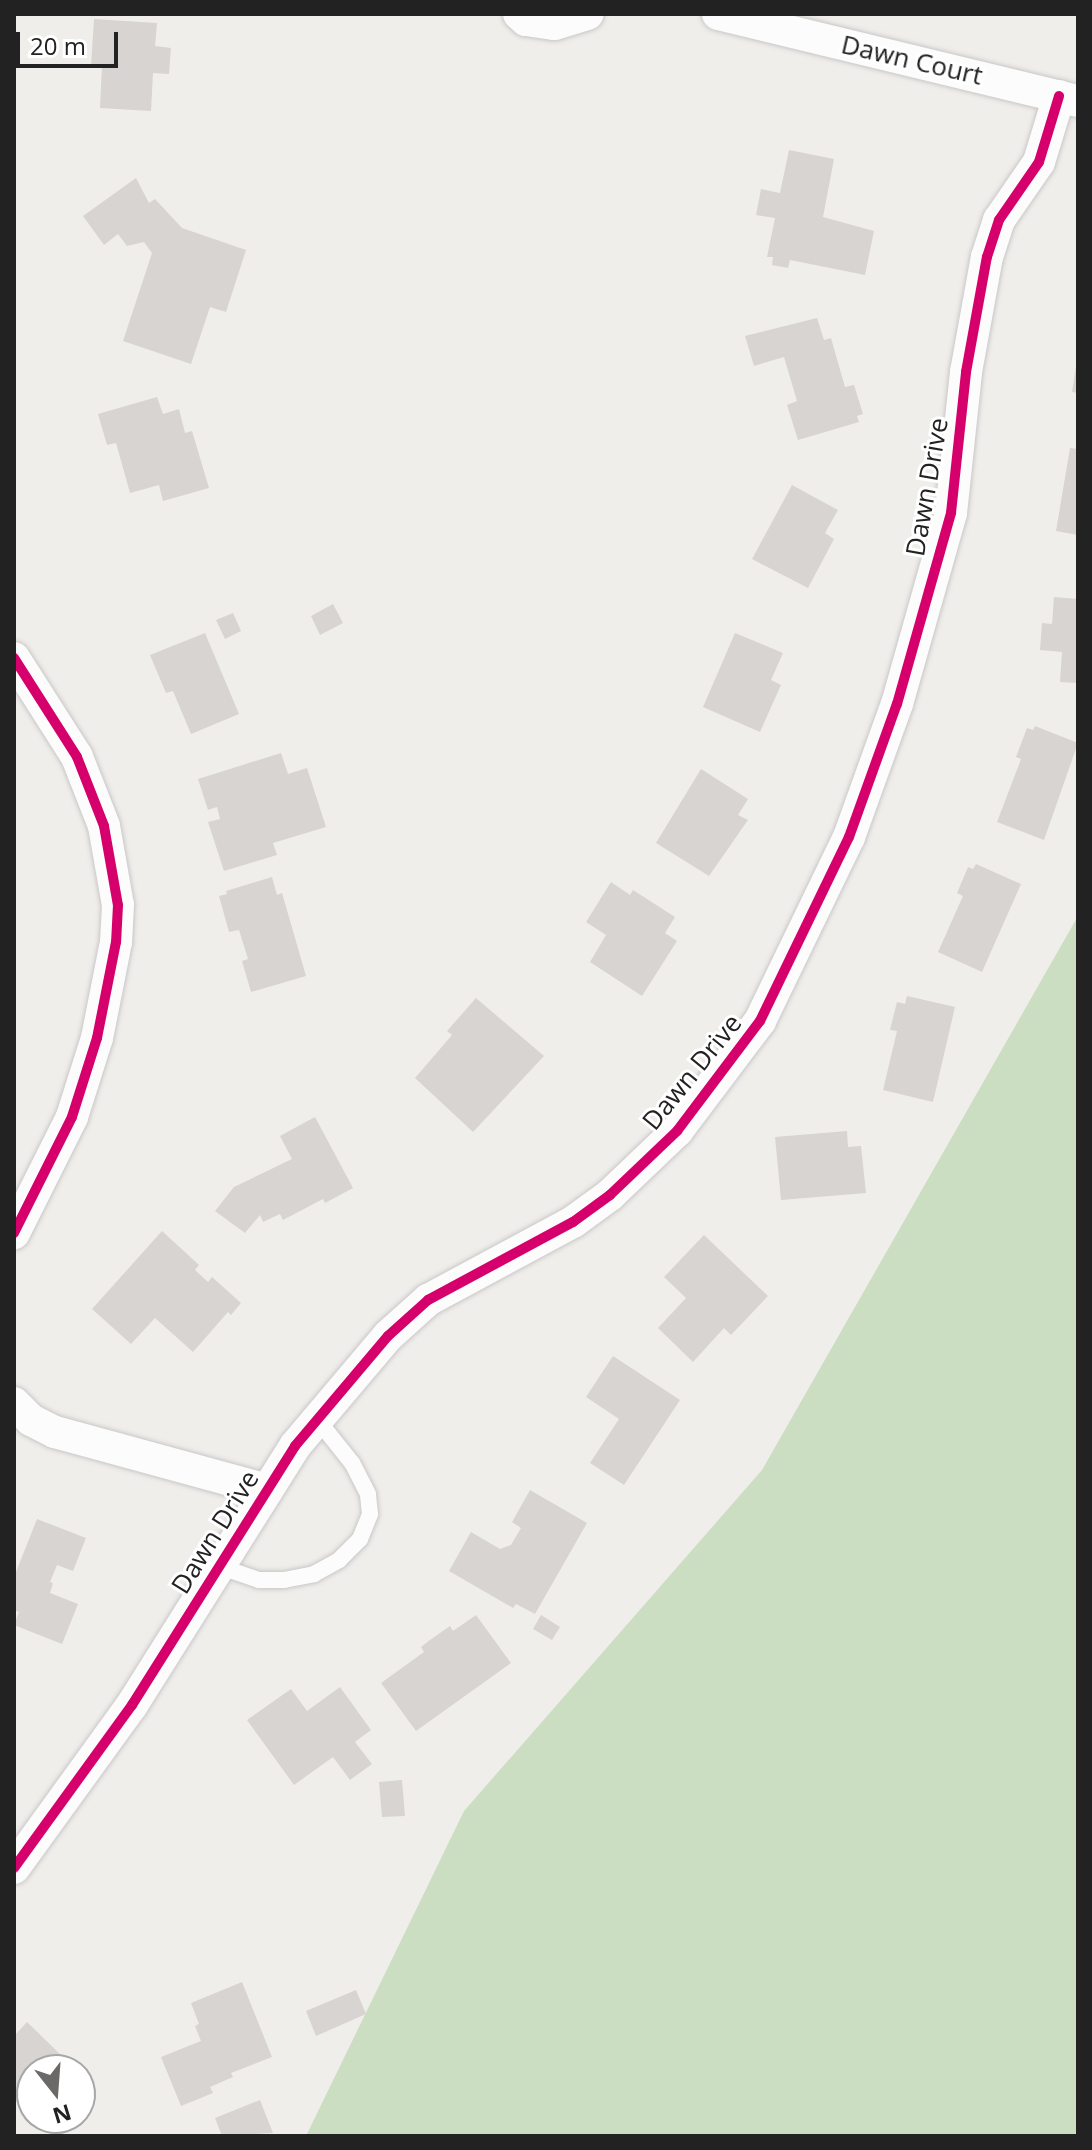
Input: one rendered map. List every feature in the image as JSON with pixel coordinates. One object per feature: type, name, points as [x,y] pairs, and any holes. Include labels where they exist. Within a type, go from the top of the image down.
[{"type":"street","points":[[519,14],[526,20],[555,24],[587,14]]},
{"type":"street","name":"Dawn Court","points":[[718,14],[1068,98]]},
{"type":"street","name":"Dawn Drive","points":[[14,1868],[132,1705],[295,1446],[388,1336],[428,1300],[573,1222],[610,1195],[677,1131],[760,1021],[849,837],[906,677],[951,513],[966,372],[987,257],[999,220],[1039,162],[1068,98]]},
{"type":"street","points":[[14,658],[77,757],[104,826],[118,905],[116,942],[97,1038],[72,1117],[14,1233]]},
{"type":"street","points":[[14,1403],[31,1420],[55,1432],[267,1490]]},
{"type":"lane","points":[[221,1567],[259,1580],[284,1580],[327,1567],[339,1560],[360,1539],[370,1514],[368,1494],[352,1463],[317,1419]]},
{"type":"green space","points":[[1078,916],[1078,2136],[306,2136],[464,1811],[762,1470]]},
{"type":"building","points":[[94,19],[157,23],[155,46],[171,48],[169,74],[153,73],[151,111],[100,108],[102,66],[91,66]]},
{"type":"building","points":[[789,150],[834,159],[823,217],[874,231],[865,275],[790,260],[788,268],[772,265],[773,257],[767,257],[775,218],[756,215],[761,189],[780,193]]},
{"type":"building","points":[[136,178],[149,203],[155,199],[182,228],[246,250],[226,312],[210,307],[191,364],[123,341],[152,253],[144,242],[127,246],[118,234],[104,245],[83,216]]},
{"type":"building","points":[[817,318],[824,340],[831,338],[845,387],[854,385],[863,414],[857,416],[859,422],[798,440],[787,405],[797,401],[784,357],[754,366],[745,336]]},
{"type":"building","points":[[1078,366],[1078,393],[1072,392]]},
{"type":"building","points":[[157,397],[163,414],[179,409],[185,433],[192,431],[209,488],[163,501],[159,485],[130,493],[116,443],[107,445],[98,414]]},
{"type":"building","points":[[1070,448],[1078,449],[1078,535],[1056,531]]},
{"type":"building","points":[[792,485],[838,510],[825,533],[834,539],[808,588],[752,559]]},
{"type":"building","points":[[1054,597],[1078,599],[1078,683],[1060,682],[1062,652],[1040,650],[1042,623],[1052,624]]},
{"type":"building","points":[[333,604],[343,623],[320,635],[311,616]]},
{"type":"building","points":[[233,613],[241,631],[225,639],[216,620]]},
{"type":"building","points":[[205,633],[239,714],[191,734],[173,691],[166,693],[150,655]]},
{"type":"building","points":[[735,633],[783,653],[771,680],[781,685],[760,732],[703,707]]},
{"type":"building","points":[[1035,726],[1078,743],[1044,840],[997,822],[1021,759],[1016,757],[1027,728],[1033,730]]},
{"type":"building","points":[[281,753],[288,774],[307,768],[326,827],[273,843],[277,855],[224,871],[208,822],[220,819],[217,807],[208,810],[198,779]]},
{"type":"building","points":[[701,769],[748,799],[738,815],[748,820],[709,876],[656,843]]},
{"type":"building","points":[[976,864],[1021,884],[982,972],[938,952],[963,896],[957,893],[968,867],[973,869]]},
{"type":"building","points":[[272,877],[277,895],[282,893],[306,976],[251,992],[242,961],[248,959],[239,930],[229,932],[219,896]]},
{"type":"building","points":[[611,882],[630,895],[633,890],[675,917],[665,933],[677,941],[642,996],[590,962],[606,935],[586,922]]},
{"type":"building","points":[[907,996],[955,1007],[933,1102],[883,1090],[897,1031],[890,1030],[897,1002],[905,1004]]},
{"type":"building","points":[[476,998],[544,1056],[473,1132],[415,1078],[452,1035],[447,1031]]},
{"type":"building","points":[[315,1117],[353,1188],[325,1203],[323,1199],[283,1220],[280,1214],[263,1222],[260,1215],[245,1233],[215,1211],[234,1187],[292,1159],[280,1136]]},
{"type":"building","points":[[847,1131],[848,1147],[861,1146],[866,1193],[781,1200],[775,1137]]},
{"type":"building","points":[[162,1231],[199,1265],[195,1270],[208,1282],[212,1277],[241,1303],[231,1315],[228,1312],[193,1352],[155,1318],[131,1344],[92,1309]]},
{"type":"building","points":[[704,1235],[768,1296],[731,1335],[724,1328],[693,1362],[658,1328],[686,1298],[664,1277]]},
{"type":"building","points":[[613,1356],[680,1400],[624,1485],[590,1463],[619,1419],[586,1397]]},
{"type":"building","points":[[530,1490],[587,1523],[535,1614],[516,1604],[513,1608],[449,1571],[471,1532],[500,1549],[511,1545],[521,1528],[512,1522]]},
{"type":"building","points":[[37,1519],[86,1538],[73,1571],[57,1565],[50,1582],[53,1583],[50,1593],[78,1604],[62,1644],[14,1625],[19,1612],[14,1610],[14,1577]]},
{"type":"building","points":[[476,1615],[511,1663],[416,1731],[381,1683],[424,1652],[421,1647],[430,1640],[450,1626],[453,1631]]},
{"type":"building","points":[[541,1615],[560,1627],[552,1640],[533,1629]]},
{"type":"building","points":[[340,1687],[371,1730],[355,1742],[372,1764],[350,1780],[333,1757],[294,1785],[247,1720],[291,1689],[307,1711]]},
{"type":"building","points":[[402,1780],[405,1816],[382,1817],[379,1782]]},
{"type":"building","points":[[242,1982],[272,2057],[231,2073],[233,2077],[210,2087],[213,2093],[181,2106],[161,2057],[201,2041],[191,2003]]},
{"type":"building","points":[[356,1990],[366,2014],[316,2036],[306,2011]]},
{"type":"building","points":[[27,2022],[60,2054],[16,2054],[14,2105],[14,2036]]},
{"type":"building","points":[[260,2100],[273,2133],[222,2136],[215,2118]]},
{"type":"cycle path","points":[[14,1868],[132,1705],[295,1446],[388,1336],[428,1300],[573,1222],[610,1195],[677,1131],[760,1021],[849,837],[897,704],[951,513],[966,372],[987,257],[999,220],[1039,162],[1059,96]]},
{"type":"cycle path","points":[[14,658],[77,757],[104,826],[118,905],[116,942],[97,1038],[72,1117],[14,1233]]}]
